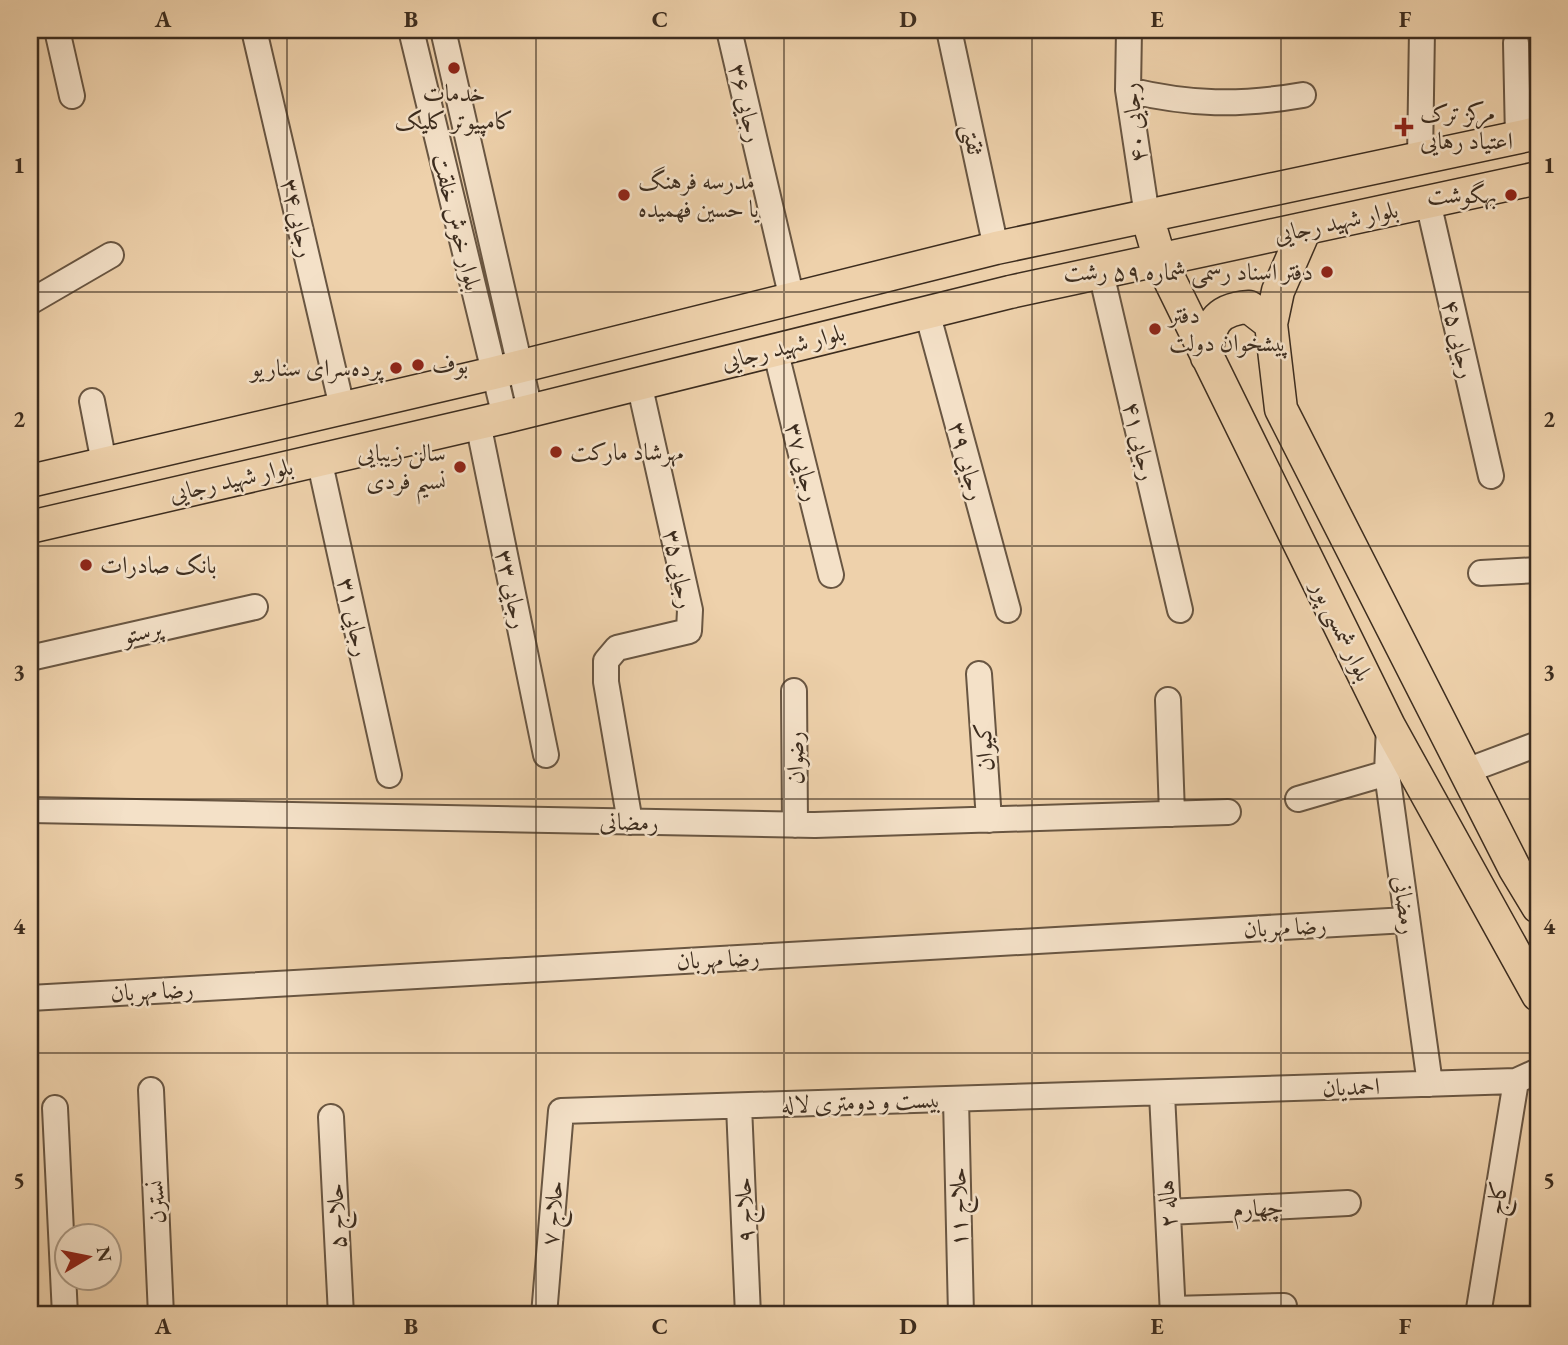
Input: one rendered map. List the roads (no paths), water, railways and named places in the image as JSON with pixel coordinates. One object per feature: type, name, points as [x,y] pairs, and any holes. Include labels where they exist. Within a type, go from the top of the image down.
[{"type":"main road","name":"بلوار شهید رجایی","points":[[30,481],[506,370],[996,248],[1528,135]]},
{"type":"main road","name":"بلوار شهید رجایی","points":[[30,527],[504,417],[927,312],[1538,178]]},
{"type":"main road","name":"بلوار شمسی پور","points":[[1147,216],[1160,260],[1389,726],[1538,995]]},
{"type":"main road","name":"بلوار شمسی پور","points":[[1305,229],[1278,291],[1271,324],[1281,409],[1538,907]]},
{"type":"main road","points":[[1208,357],[1208,335],[1217,317],[1235,308],[1249,307],[1271,324]]},
{"type":"street","points":[[57,30],[72,96]]},
{"type":"street","name":"رجایی ۳۴","points":[[254,30],[342,407]]},
{"type":"street","name":"بلوار خوش خلقت","points":[[411,30],[506,370]]},
{"type":"street","name":"بلوار خوش خلقت","points":[[443,30],[506,370]]},
{"type":"street","name":"رجایی ۳۶","points":[[729,30],[792,299]]},
{"type":"street","name":"ثقتی","points":[[949,30],[996,248]]},
{"type":"street","name":"رجایی ۴۰","points":[[1129,30],[1128,90],[1147,216]]},
{"type":"street","points":[[1420,158],[1422,30]]},
{"type":"street","points":[[1516,43],[1528,135]]},
{"type":"street","points":[[1128,90],[1171,100],[1215,105],[1259,103],[1303,95]]},
{"type":"street","name":"رجایی ۴۵","points":[[1428,202],[1491,476]]},
{"type":"street","points":[[30,302],[111,255]]},
{"type":"street","name":"رجایی ۴۱","points":[[1101,272],[1180,610]]},
{"type":"street","name":"رجایی ۳۹","points":[[927,312],[1007,610]]},
{"type":"street","name":"رجایی ۳۷","points":[[775,349],[831,575]]},
{"type":"street","name":"رجایی ۳۳","points":[[506,370],[504,417],[546,755]]},
{"type":"street","name":"رجایی ۳۵","points":[[630,822],[606,682],[606,661],[617,648],[689,631],[690,610],[639,383]]},
{"type":"street","points":[[92,401],[104,463]]},
{"type":"street","name":"رجایی ۳۱","points":[[319,459],[389,775]]},
{"type":"street","points":[[1481,573],[1538,570]]},
{"type":"street","name":"پرستو","points":[[30,658],[255,607]]},
{"type":"street","name":"کیوان","points":[[979,674],[989,820]]},
{"type":"street","name":"رضوان","points":[[794,691],[795,825]]},
{"type":"street","points":[[1167,701],[1172,814]]},
{"type":"street","name":"رمضانی","points":[[1389,726],[1387,773],[1430,1084]]},
{"type":"street","points":[[1466,771],[1538,744]]},
{"type":"street","points":[[1298,799],[1387,773]]},
{"type":"street","name":"رمضانی","points":[[30,810],[795,825],[1228,812]]},
{"type":"street","name":"رضا مهربان","points":[[30,998],[1407,920]]},
{"type":"street","name":"احمدیان","points":[[1162,1094],[1516,1082],[1538,1071]]},
{"type":"street","name":"کاج","points":[[1478,1315],[1516,1082]]},
{"type":"street","name":"نسترن","points":[[152,1090],[162,1315]]},
{"type":"street","name":"بیست و دومتری لاله","points":[[561,1111],[1162,1094]]},
{"type":"street","name":"هاله ۲","points":[[1162,1094],[1172,1312]]},
{"type":"street","name":"حلاج ۱۱","points":[[956,1099],[961,1315]]},
{"type":"street","name":"حلاج ۹","points":[[739,1106],[748,1315]]},
{"type":"street","points":[[55,1108],[65,1315]]},
{"type":"street","name":"حلاج ۷","points":[[544,1315],[561,1111]]},
{"type":"street","name":"حلاج ۵","points":[[331,1117],[341,1315]]},
{"type":"street","name":"چهارم","points":[[1168,1212],[1348,1203]]},
{"type":"street","points":[[1172,1312],[1284,1306]]},
{"type":"place","name":"خدمات کامپیوتر کلیک","points":[[454,68]]},
{"type":"place","name":"مرکز ترک اعتیاد رهایی","points":[[1404,127]]},
{"type":"place","name":"مدرسه فرهنگ یا حسین فهمیده","points":[[624,195]]},
{"type":"place","name":"بهگوشت","points":[[1511,195]]},
{"type":"place","name":"دفتر اسناد رسمی شماره ۵۹ رشت","points":[[1327,272]]},
{"type":"place","name":"دفتر پیشخوان دولت","points":[[1155,329]]},
{"type":"place","name":"بوف","points":[[418,365]]},
{"type":"place","name":"پرده‌سرای سناریو","points":[[396,368]]},
{"type":"place","name":"مهرشاد مارکت","points":[[556,452]]},
{"type":"place","name":"سالن زیبایی نسیم فردی","points":[[460,467]]},
{"type":"place","name":"بانک صادرات","points":[[86,565]]}]
